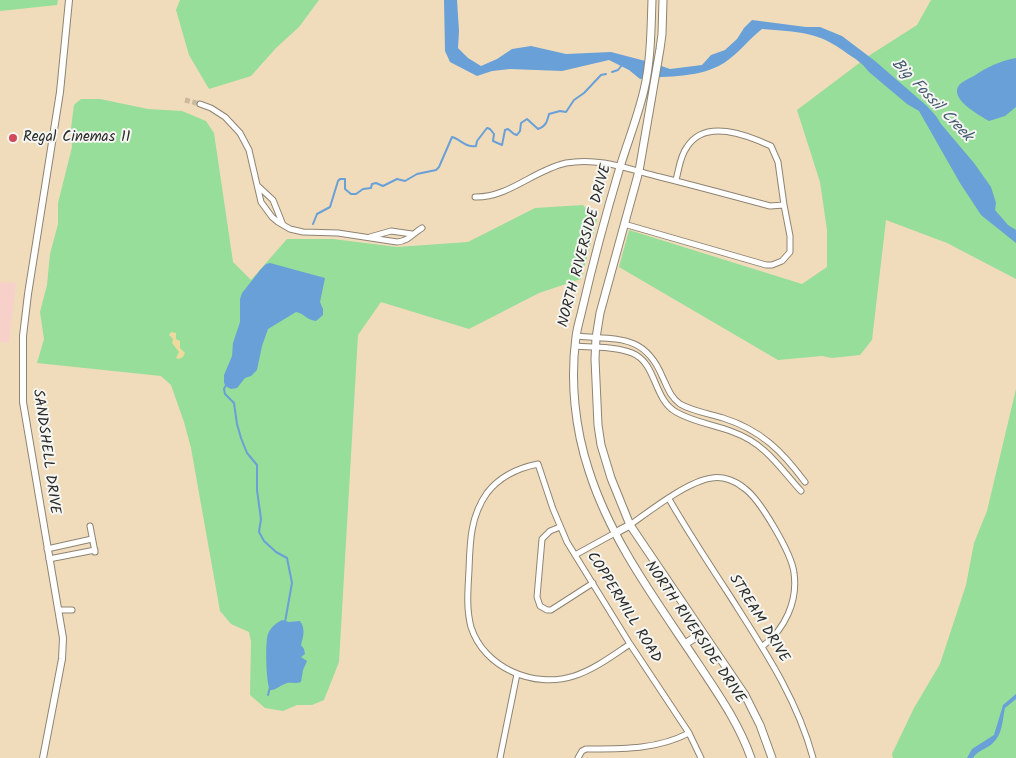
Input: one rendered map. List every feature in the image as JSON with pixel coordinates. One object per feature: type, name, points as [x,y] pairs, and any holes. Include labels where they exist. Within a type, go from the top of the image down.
[{"type":"main road","name":"NORTH RIVERSIDE DRIVE","points":[[652,0],[646,85],[633,134],[621,166],[589,276],[576,336],[575,393],[577,417],[583,453],[596,491],[615,533],[631,563],[731,713],[751,758]]},
{"type":"main road","name":"NORTH RIVERSIDE DRIVE","points":[[662,0],[660,49],[639,171],[605,293],[596,338],[595,386],[601,445],[611,478],[630,524],[702,634],[745,695],[760,725],[772,758]]},
{"type":"main road","points":[[615,533],[630,524]]},
{"type":"main road","points":[[685,644],[702,634]]},
{"type":"street","name":"SANDSHELL DRIVE","points":[[43,758],[62,659],[63,638],[23,402],[23,336],[60,92],[69,0]]},
{"type":"street","points":[[200,104],[226,117],[236,126],[249,150],[261,202],[272,217],[284,225],[303,232],[370,237],[397,242],[409,239],[412,234],[422,228]]},
{"type":"street","points":[[624,224],[766,265],[782,261],[790,252],[790,236],[778,162],[771,146],[730,132],[711,131],[691,140],[682,157],[676,180]]},
{"type":"street","points":[[474,197],[494,196],[547,169],[567,163],[594,161],[676,180],[770,206],[784,205]]},
{"type":"street","points":[[258,186],[273,200],[284,225]]},
{"type":"street","points":[[370,237],[390,231],[412,234]]},
{"type":"street","points":[[576,336],[626,341],[637,344],[648,352],[657,364],[673,399],[684,406],[739,423],[756,432],[784,454],[805,482]]},
{"type":"street","points":[[575,346],[625,350],[633,353],[649,369],[661,398],[666,405],[681,415],[735,432],[751,440],[777,461],[801,491]]},
{"type":"street","name":"COPPERMILL ROAD","points":[[517,674],[502,666],[490,656],[484,650],[472,629],[467,605],[470,538],[480,505],[494,486],[509,473],[538,464],[560,527],[575,555],[630,644],[689,733],[701,758]]},
{"type":"street","points":[[630,524],[696,482],[714,478],[733,480],[746,489],[769,518],[791,558],[794,573],[795,589],[790,610],[780,629],[763,646]]},
{"type":"street","name":"STREAM DRIVE","points":[[669,499],[697,547],[763,646],[797,710],[807,734],[813,758]]},
{"type":"street","points":[[49,559],[95,552],[90,526]]},
{"type":"street","points":[[560,527],[550,531],[542,539],[538,597],[540,606],[551,610],[593,583]]},
{"type":"street","points":[[575,555],[615,533]]},
{"type":"street","points":[[47,549],[92,539]]},
{"type":"street","points":[[59,610],[72,610]]},
{"type":"street","points":[[500,758],[517,674],[540,680],[572,677],[592,668],[630,644]]},
{"type":"street","points":[[578,758],[582,751],[586,749],[644,748],[667,742],[689,733]]},
{"type":"shaded area","points":[[0,282],[16,283],[9,343],[0,342]]},
{"type":"green space","points":[[0,0],[58,0],[57,5],[0,11]]},
{"type":"green space","points":[[180,0],[319,0],[299,27],[276,48],[251,76],[209,89],[189,55],[176,10]]},
{"type":"green space","points":[[931,0],[1016,0],[1016,279],[947,243],[886,220],[872,340],[860,355],[778,360],[619,267],[629,230],[802,284],[827,267],[827,230],[820,182],[797,110],[870,55],[917,25]]},
{"type":"green space","points":[[81,99],[100,99],[148,109],[182,111],[206,121],[214,133],[233,262],[251,280],[287,239],[333,239],[397,247],[468,242],[535,208],[583,205],[597,220],[581,279],[539,293],[469,329],[381,302],[358,335],[339,662],[324,700],[312,705],[297,705],[283,711],[265,708],[250,695],[251,642],[249,632],[231,624],[220,611],[191,448],[171,385],[161,376],[37,363],[44,339],[40,312],[47,285],[50,254],[58,224],[58,203],[72,147],[71,128],[74,105]]},
{"type":"green space","points":[[1016,389],[1016,758],[893,758],[892,754],[914,708],[940,664],[966,585],[974,543],[987,511]]},
{"type":"sand","points":[[171,332],[176,333],[176,339],[180,341],[180,348],[185,353],[179,359],[176,358],[179,352],[169,335]]},
{"type":"water","points":[[444,0],[457,0],[458,48],[468,58],[481,66],[497,59],[512,49],[531,46],[566,54],[611,52],[670,69],[702,65],[711,55],[725,50],[737,39],[752,20],[820,27],[842,36],[875,61],[936,116],[991,187],[996,203],[995,210],[1008,225],[1016,230],[1016,243],[981,215],[960,183],[919,111],[907,104],[857,60],[827,41],[807,34],[762,29],[724,63],[704,72],[683,76],[640,79],[629,70],[609,60],[562,71],[510,69],[492,71],[477,76],[450,62],[445,51]]},
{"type":"water","points":[[1016,58],[1016,107],[1005,116],[989,121],[966,106],[958,95],[957,89],[960,84],[994,65]]},
{"type":"water","points":[[270,263],[325,278],[320,302],[323,315],[316,321],[296,312],[268,329],[257,370],[251,376],[245,378],[237,388],[231,389],[224,383],[224,375],[232,356],[233,343],[240,322],[240,299],[242,293],[261,269]]},
{"type":"water","points":[[282,620],[289,622],[300,621],[302,624],[304,633],[301,645],[305,654],[301,657],[307,661],[301,682],[287,683],[270,690],[267,671],[267,638],[272,627]]},
{"type":"water","points":[[1016,694],[1016,699],[1005,708],[1002,727],[996,740],[973,758],[967,758],[972,749],[994,735],[1003,705]]},
{"type":"waterway","points":[[612,72],[618,70],[622,65]]},
{"type":"waterway","points":[[313,224],[317,214],[330,207],[340,179],[345,179],[345,189],[351,194],[371,188],[372,184],[376,183],[383,186],[397,179],[405,181],[417,174],[436,170],[452,137],[466,145],[476,146],[477,141],[487,128],[494,134],[493,141],[502,145],[505,130],[508,129],[517,135],[520,131],[521,123],[527,119],[538,129],[543,127],[549,114],[560,111],[566,112],[574,100],[584,93],[601,75],[606,74]]},
{"type":"waterway","points":[[227,383],[224,389],[225,394],[234,403],[241,438],[247,453],[257,465],[257,490],[261,519],[259,532],[264,541],[276,552],[287,558],[292,583],[285,622]]},
{"type":"waterway","points":[[268,695],[270,687]]},
{"type":"tunnel","points":[[185,100],[200,104]]},
{"type":"place","name":"Regal Cinemas 11","points":[[13,138]]},
{"type":"water label","name":"Big Fossil Creek","points":[[931,101]]}]
